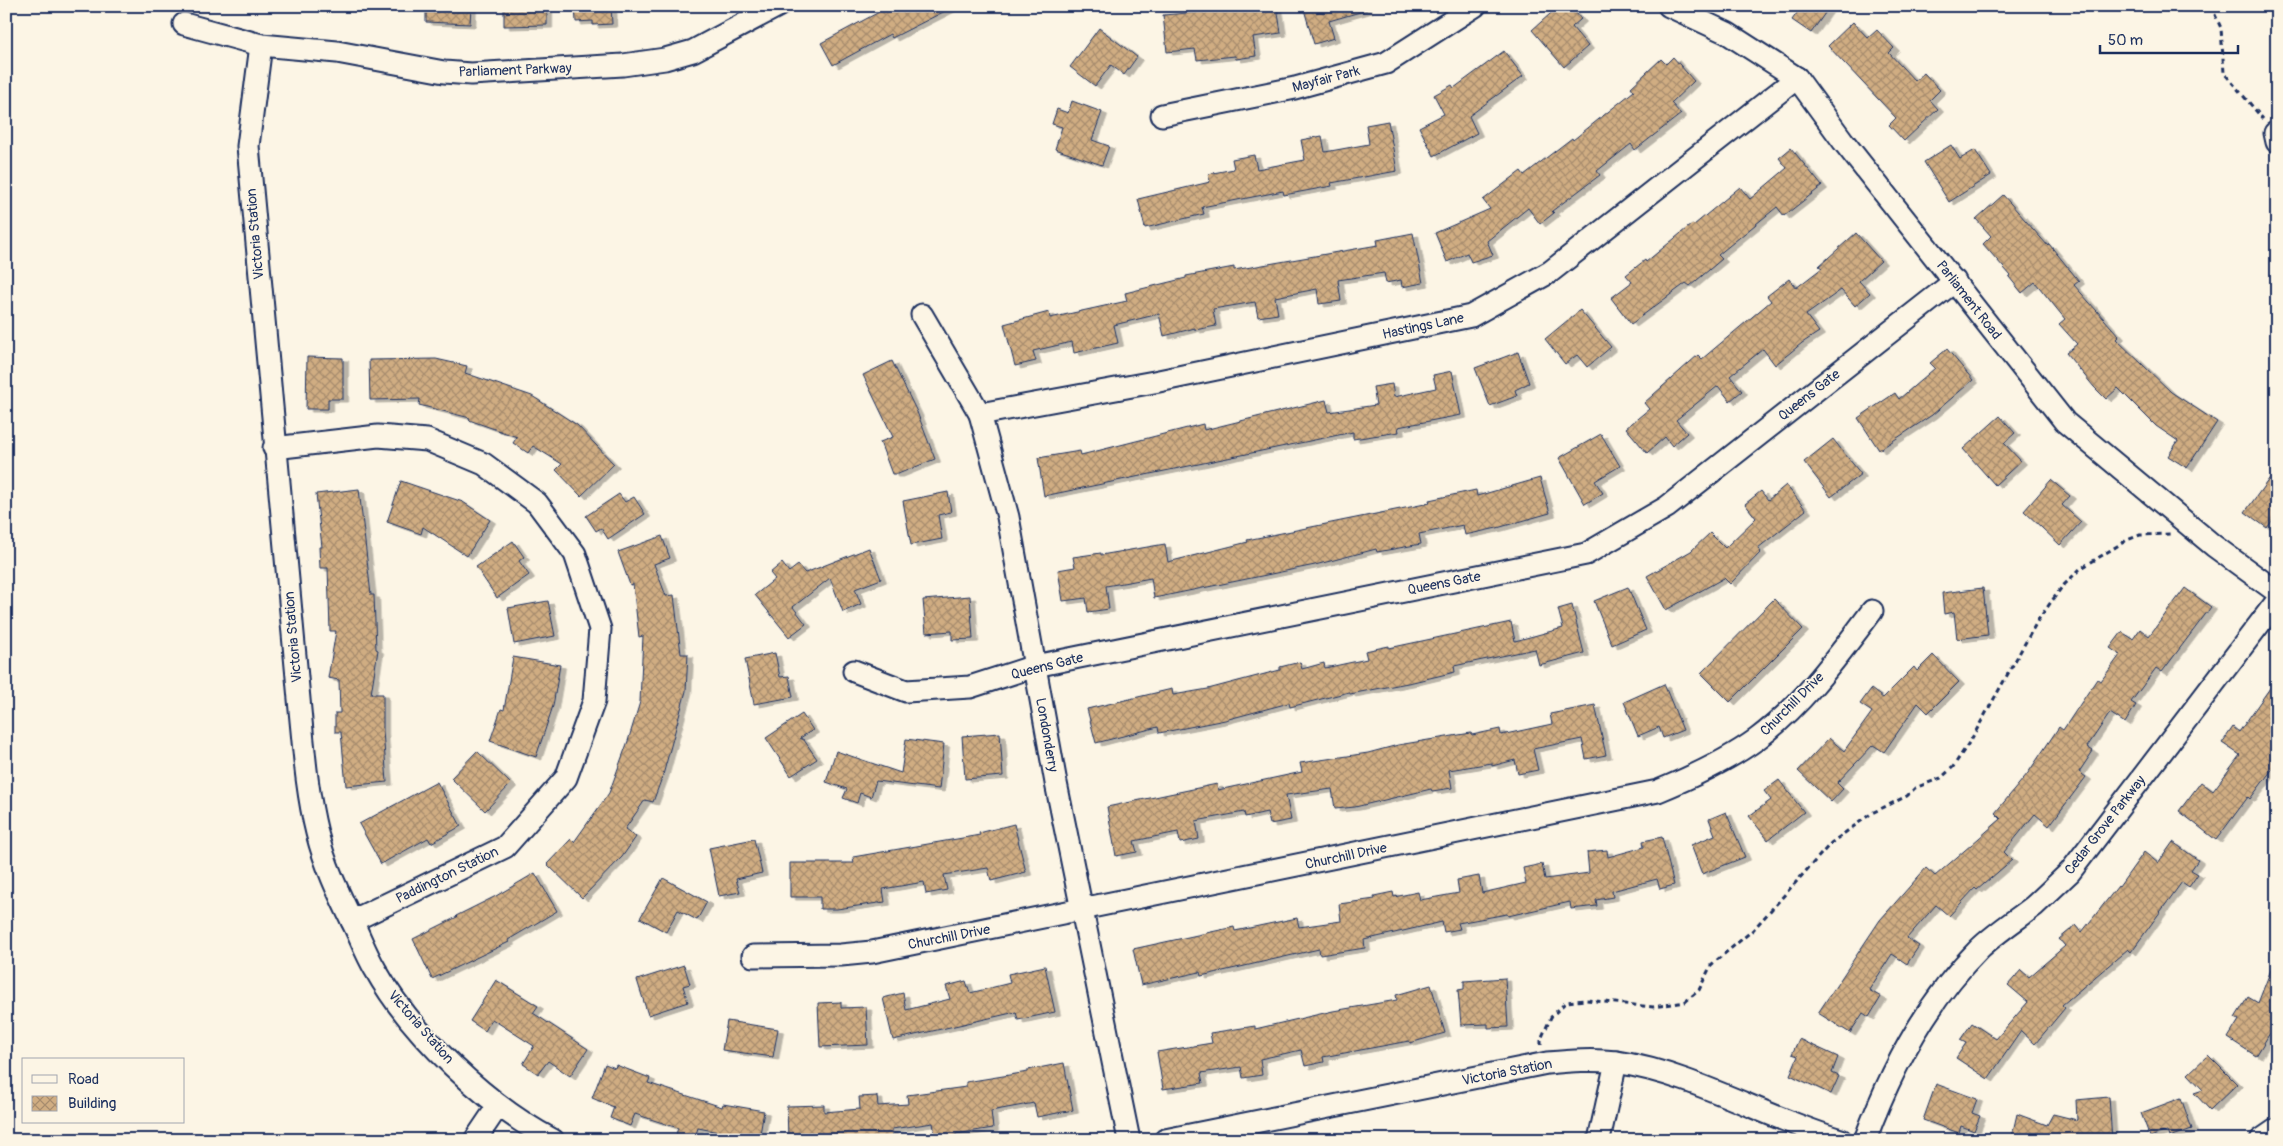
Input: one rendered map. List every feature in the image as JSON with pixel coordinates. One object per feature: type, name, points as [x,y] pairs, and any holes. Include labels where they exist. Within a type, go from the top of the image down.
[{"type":"street","name":"Parliament Parkway","points":[[184,24],[261,45],[337,52],[444,72],[471,74],[622,65],[665,59],[693,51],[778,6]]},
{"type":"street","name":"Mayfair Park","points":[[1162,115],[1295,88],[1386,63],[1475,6]]},
{"type":"street","name":"Parliament Road","points":[[1669,6],[1727,34],[1796,78],[1843,141],[2065,422],[2190,527],[2277,592]]},
{"type":"street","name":"Victoria Station","points":[[261,45],[248,146],[274,448],[308,780],[317,832],[331,879],[374,968],[404,1011],[442,1054],[498,1106],[519,1132],[553,1140]]},
{"type":"street","name":"Hastings Lane","points":[[980,414],[1154,382],[1471,316],[1550,272],[1796,78]]},
{"type":"street","name":"Queens Gate","points":[[854,671],[906,691],[970,687],[1034,666],[1586,554],[1667,507],[1955,281]]},
{"type":"street","name":"Londonderry","points":[[922,315],[980,414],[1008,517],[1056,783],[1129,1140]]},
{"type":"street","name":"Paddington Station","points":[[274,448],[378,436],[427,440],[484,464],[537,503],[575,554],[600,629],[594,701],[566,778],[505,847],[352,922]]},
{"type":"street","name":"Cedar Grove Parkway","points":[[1865,1140],[1889,1078],[1902,1051],[1954,977],[1980,949],[2033,906],[2070,872],[2277,600]]},
{"type":"street","name":"Churchill Drive","points":[[753,956],[841,955],[872,952],[1658,791],[1698,774],[1739,752],[1758,739],[1790,710],[1832,664],[1872,612]]},
{"type":"street","name":"Victoria Station","points":[[1165,1140],[1542,1064],[1585,1060],[1616,1062],[1673,1076],[1841,1140]]},
{"type":"street","points":[[1599,1140],[1616,1062]]},
{"type":"street","points":[[475,1140],[498,1106]]},
{"type":"street","points":[[2261,1140],[2277,1129]]},
{"type":"path","points":[[2211,6],[2221,28],[2224,73],[2276,138]]},
{"type":"path","points":[[1542,1064],[1541,1039],[1550,1017],[1566,1002],[1586,1000],[1653,1007],[1685,1002],[1699,990],[1711,965],[1752,930],[1831,843],[1872,813],[1907,796],[1915,788],[1941,778],[1953,767],[1972,738],[2038,620],[2062,587],[2080,569],[2134,538],[2140,536],[2168,536],[2190,527]]},
{"type":"building","points":[[426,6],[471,6],[470,24],[426,22]]},
{"type":"building","points":[[504,6],[547,6],[547,25],[504,26]]},
{"type":"building","points":[[575,6],[611,6],[612,24],[593,25],[593,21],[576,22]]},
{"type":"building","points":[[877,6],[955,6],[892,38],[890,34],[833,65],[821,43],[879,12]]},
{"type":"building","points":[[1243,6],[1277,6],[1281,33],[1253,37],[1256,56],[1236,59],[1235,56],[1197,60],[1195,49],[1167,52],[1163,15],[1213,11]]},
{"type":"building","points":[[1303,6],[1366,6],[1367,10],[1329,21],[1334,38],[1314,44]]},
{"type":"building","points":[[1559,6],[1570,6],[1581,19],[1572,27],[1588,46],[1564,67],[1532,30]]},
{"type":"building","points":[[1802,6],[1830,6],[1811,33],[1792,20]]},
{"type":"building","points":[[1853,22],[1868,38],[1877,30],[1894,48],[1889,53],[1915,81],[1924,73],[1940,90],[1930,100],[1938,109],[1904,141],[1889,125],[1896,118],[1828,46]]},
{"type":"building","points":[[1099,28],[1137,57],[1124,75],[1111,65],[1095,86],[1070,67]]},
{"type":"building","points":[[1504,51],[1523,76],[1469,116],[1477,133],[1434,156],[1419,127],[1444,114],[1434,95],[1452,85],[1454,88]]},
{"type":"building","points":[[1673,57],[1694,81],[1671,103],[1681,114],[1635,150],[1631,144],[1597,171],[1600,175],[1552,211],[1554,213],[1540,224],[1528,208],[1487,241],[1493,255],[1471,262],[1467,253],[1447,262],[1435,233],[1490,209],[1483,200],[1521,171],[1524,175],[1572,138],[1573,140],[1634,91],[1631,87],[1661,59],[1666,64]]},
{"type":"building","points":[[1072,101],[1102,112],[1092,140],[1109,146],[1102,165],[1055,149],[1062,127],[1052,124],[1057,109],[1068,113]]},
{"type":"building","points":[[1388,121],[1397,171],[1331,183],[1332,186],[1284,195],[1283,191],[1202,207],[1204,214],[1145,228],[1138,199],[1210,182],[1208,174],[1234,169],[1232,159],[1254,155],[1257,169],[1305,160],[1301,140],[1322,136],[1325,152],[1369,144],[1366,125]]},
{"type":"building","points":[[1951,145],[1960,159],[1975,150],[1991,175],[1949,202],[1924,162]]},
{"type":"building","points":[[1791,148],[1822,186],[1784,216],[1777,207],[1718,255],[1722,259],[1690,286],[1686,283],[1631,324],[1611,298],[1632,282],[1626,275],[1645,260],[1646,262],[1692,224],[1694,225],[1740,187],[1750,199],[1787,168],[1779,158]]},
{"type":"building","points":[[2003,195],[2048,246],[2049,244],[2079,281],[2074,285],[2119,336],[2116,339],[2171,392],[2217,422],[2187,468],[2168,456],[2178,441],[2156,426],[2118,388],[2106,399],[2094,387],[2066,353],[2077,344],[2059,324],[2065,319],[2035,282],[2022,293],[2009,277],[2011,276],[1983,244],[1991,236],[1976,219]]},
{"type":"building","points":[[1413,233],[1423,283],[1402,287],[1401,280],[1386,283],[1384,273],[1338,280],[1341,301],[1319,304],[1317,289],[1275,297],[1278,314],[1258,317],[1255,302],[1213,309],[1216,326],[1195,330],[1195,328],[1164,336],[1159,314],[1114,325],[1118,343],[1074,353],[1072,342],[1033,351],[1036,361],[1015,366],[1004,324],[1049,312],[1050,318],[1127,301],[1125,293],[1186,278],[1186,276],[1234,267],[1234,270],[1378,245],[1377,240]]},
{"type":"building","points":[[1856,233],[1881,261],[1859,281],[1870,293],[1855,306],[1841,290],[1806,315],[1819,332],[1775,365],[1763,349],[1730,376],[1742,391],[1730,401],[1718,386],[1676,420],[1687,433],[1672,446],[1665,437],[1647,453],[1626,428],[1649,409],[1644,403],[1698,355],[1702,359],[1771,301],[1767,296],[1789,279],[1796,288],[1822,268],[1819,266]]},
{"type":"building","points":[[1580,310],[1611,347],[1587,367],[1577,355],[1565,364],[1545,339]]},
{"type":"building","points":[[1947,349],[1973,380],[1932,415],[1879,450],[1858,418],[1895,393],[1899,399],[1935,368],[1930,363]]},
{"type":"building","points":[[1518,352],[1529,383],[1515,390],[1517,396],[1490,406],[1475,368]]},
{"type":"building","points":[[307,357],[343,358],[343,399],[328,399],[328,409],[306,409]]},
{"type":"building","points":[[436,359],[467,366],[465,373],[532,396],[577,425],[614,464],[581,496],[556,470],[562,464],[533,446],[528,453],[513,443],[517,437],[469,420],[470,418],[419,405],[420,399],[370,400],[369,360]]},
{"type":"building","points":[[892,361],[917,412],[935,459],[898,474],[892,474],[880,442],[893,437],[863,375]]},
{"type":"building","points":[[1452,371],[1461,415],[1398,427],[1399,432],[1353,439],[1353,432],[1044,496],[1038,458],[1080,451],[1081,455],[1203,424],[1204,430],[1326,400],[1329,412],[1376,405],[1373,387],[1392,384],[1394,397],[1436,388],[1433,375]]},
{"type":"building","points":[[2000,416],[2015,433],[2004,443],[2021,461],[1995,485],[1963,449]]},
{"type":"building","points":[[1601,434],[1620,466],[1595,481],[1603,493],[1585,504],[1559,458]]},
{"type":"building","points":[[1833,439],[1861,474],[1831,497],[1804,462]]},
{"type":"building","points":[[2277,468],[2277,514],[2267,528],[2245,512]]},
{"type":"building","points":[[1540,478],[1550,513],[1497,528],[1465,535],[1463,525],[1419,534],[1421,544],[1377,552],[1376,549],[1315,565],[1154,598],[1151,578],[1106,586],[1109,609],[1088,612],[1086,598],[1063,601],[1058,570],[1075,567],[1073,557],[1101,553],[1101,555],[1165,544],[1168,562],[1248,542],[1247,540],[1430,503],[1429,500],[1476,490],[1477,496]]},
{"type":"building","points":[[2051,480],[2070,496],[2062,505],[2081,522],[2060,545],[2024,511]]},
{"type":"building","points":[[401,481],[463,502],[490,520],[467,556],[423,527],[421,534],[387,522]]},
{"type":"building","points":[[1786,485],[1806,510],[1758,548],[1761,552],[1730,584],[1724,578],[1666,610],[1647,576],[1691,551],[1710,533],[1725,548],[1756,518],[1745,504],[1761,491],[1768,500]]},
{"type":"building","points":[[359,489],[371,595],[374,595],[376,649],[378,650],[371,694],[383,694],[383,731],[387,782],[346,786],[341,732],[335,732],[335,713],[340,713],[339,680],[328,678],[336,631],[330,631],[328,568],[320,568],[319,547],[322,547],[316,494]]},
{"type":"building","points":[[948,492],[951,512],[938,515],[942,539],[911,545],[903,501]]},
{"type":"building","points":[[619,494],[625,502],[634,497],[645,514],[608,539],[601,528],[596,531],[586,516]]},
{"type":"building","points":[[662,536],[670,558],[654,564],[666,596],[674,595],[681,654],[688,654],[686,691],[663,775],[653,802],[645,800],[625,829],[636,837],[622,857],[582,898],[547,864],[571,839],[574,842],[609,793],[640,702],[643,636],[639,637],[633,584],[630,585],[618,552]]},
{"type":"building","points":[[513,541],[524,557],[519,561],[529,575],[497,598],[476,567]]},
{"type":"building","points":[[869,548],[881,579],[855,589],[861,604],[843,612],[830,578],[793,607],[806,624],[789,637],[755,595],[775,579],[770,573],[782,563],[789,572],[798,565],[805,573]]},
{"type":"building","points":[[1628,587],[1646,630],[1612,645],[1594,601]]},
{"type":"building","points":[[1983,588],[1988,635],[1957,639],[1954,612],[1944,614],[1942,593]]},
{"type":"building","points":[[2185,588],[2211,607],[2162,672],[2156,668],[2131,702],[2136,705],[2125,723],[2110,713],[2087,747],[2093,751],[2079,772],[2086,777],[2049,826],[2035,814],[2004,852],[2012,860],[1977,890],[1975,888],[1949,916],[1936,905],[1907,938],[1919,946],[1907,964],[1892,954],[1869,990],[1881,997],[1869,1017],[1863,1013],[1850,1033],[1818,1013],[1880,920],[1926,868],[1935,876],[2001,819],[1995,813],[2028,773],[2059,727],[2063,730],[2097,679],[2101,681],[2120,655],[2110,648],[2122,632],[2133,639],[2140,629],[2149,636]]},
{"type":"building","points":[[970,596],[973,639],[952,640],[952,631],[926,633],[923,600]]},
{"type":"building","points":[[1774,599],[1803,629],[1730,702],[1701,673]]},
{"type":"building","points":[[548,601],[555,636],[514,644],[508,608]]},
{"type":"building","points":[[1572,605],[1584,653],[1539,665],[1535,649],[1454,666],[1455,672],[1413,682],[1350,694],[1349,692],[1290,707],[1289,703],[1225,720],[1159,733],[1158,727],[1096,743],[1087,709],[1172,689],[1173,695],[1208,689],[1280,670],[1280,667],[1300,662],[1302,669],[1324,663],[1325,668],[1367,659],[1365,651],[1389,646],[1389,648],[1511,622],[1515,641],[1563,628],[1558,609]]},
{"type":"building","points":[[775,653],[780,677],[789,676],[793,697],[754,704],[745,659]]},
{"type":"building","points":[[1933,655],[1959,682],[1928,713],[1918,703],[1884,752],[1873,745],[1837,783],[1843,789],[1831,802],[1798,771],[1829,738],[1844,751],[1872,712],[1860,704],[1871,689],[1883,698],[1914,667],[1917,671]]},
{"type":"building","points":[[513,657],[560,665],[553,706],[536,757],[490,741],[501,709],[504,710]]},
{"type":"building","points":[[2277,678],[2277,763],[2250,799],[2248,797],[2216,840],[2179,811],[2201,782],[2213,791],[2240,755],[2222,743],[2233,727],[2239,732]]},
{"type":"building","points":[[1664,684],[1683,730],[1663,738],[1659,727],[1638,736],[1624,702]]},
{"type":"building","points":[[1595,705],[1606,755],[1586,759],[1582,739],[1533,749],[1538,770],[1518,774],[1515,760],[1492,766],[1492,763],[1449,770],[1452,788],[1432,791],[1431,789],[1355,807],[1335,809],[1332,789],[1286,795],[1291,820],[1270,824],[1267,812],[1245,817],[1244,812],[1196,821],[1199,839],[1180,843],[1178,832],[1134,841],[1137,852],[1116,856],[1107,807],[1217,784],[1218,790],[1302,772],[1300,763],[1368,753],[1398,745],[1471,733],[1472,735],[1500,729],[1501,735],[1552,724],[1550,714]]},
{"type":"building","points":[[802,714],[813,730],[800,738],[804,740],[817,759],[791,776],[766,738]]},
{"type":"building","points":[[1000,733],[1003,776],[965,779],[962,736]]},
{"type":"building","points":[[906,739],[944,744],[939,789],[876,781],[871,797],[860,793],[857,803],[843,798],[847,789],[826,782],[836,751],[901,773]]},
{"type":"building","points":[[477,751],[511,784],[485,811],[451,778]]},
{"type":"building","points":[[1779,780],[1804,812],[1768,840],[1749,816],[1771,800],[1764,791]]},
{"type":"building","points":[[437,782],[461,826],[431,843],[428,838],[381,864],[359,824]]},
{"type":"building","points":[[1726,812],[1745,857],[1702,874],[1691,845],[1715,835],[1709,819]]},
{"type":"building","points":[[1014,824],[1026,872],[991,881],[988,868],[944,875],[947,890],[926,894],[924,882],[883,889],[885,902],[837,909],[820,909],[820,897],[790,897],[790,863],[854,863],[853,857],[980,835],[979,833]]},
{"type":"building","points":[[1662,837],[1674,885],[1660,889],[1657,879],[1612,891],[1613,897],[1596,900],[1597,906],[1571,909],[1570,902],[1508,916],[1507,914],[1458,923],[1460,929],[1444,932],[1442,922],[1364,940],[1365,948],[1320,955],[1319,949],[1201,976],[1200,972],[1141,985],[1133,949],[1234,927],[1235,931],[1297,918],[1299,927],[1341,921],[1339,904],[1375,899],[1374,896],[1393,892],[1394,897],[1418,892],[1420,900],[1459,893],[1457,880],[1479,876],[1482,893],[1526,883],[1523,868],[1542,864],[1545,879],[1589,873],[1587,852],[1607,850],[1608,857],[1644,847],[1643,841]]},
{"type":"building","points":[[754,839],[762,873],[736,879],[740,892],[719,896],[709,848]]},
{"type":"building","points":[[2173,842],[2198,860],[2191,870],[2198,874],[2189,887],[2182,882],[2131,952],[2128,949],[2062,1005],[2065,1008],[2035,1044],[2021,1031],[1988,1079],[1956,1058],[1966,1043],[1960,1040],[1972,1023],[1996,1039],[2028,1002],[2008,985],[2021,970],[2029,977],[2065,946],[2059,939],[2076,925],[2082,932],[2119,887],[2144,852],[2158,863]]},
{"type":"building","points":[[535,873],[557,911],[508,940],[509,942],[432,979],[413,939],[496,896]]},
{"type":"building","points":[[663,878],[707,902],[697,920],[678,910],[666,932],[640,918]]},
{"type":"building","points":[[2276,957],[2277,1038],[2270,1033],[2256,1056],[2228,1038],[2239,1020],[2235,1018],[2248,997],[2258,1003]]},
{"type":"building","points":[[684,965],[690,984],[683,986],[688,1002],[648,1015],[637,980]]},
{"type":"building","points":[[1045,966],[1055,1012],[1018,1020],[1016,1012],[893,1040],[883,998],[903,993],[906,1010],[950,999],[946,986],[966,981],[970,993],[1010,983],[1008,974]]},
{"type":"building","points":[[1505,978],[1508,1027],[1488,1028],[1488,1024],[1461,1025],[1458,990],[1464,989],[1464,981]]},
{"type":"building","points":[[496,980],[538,1006],[533,1013],[588,1049],[570,1076],[548,1061],[538,1074],[523,1064],[534,1046],[492,1019],[485,1031],[470,1021]]},
{"type":"building","points":[[1431,985],[1445,1033],[1410,1043],[1409,1041],[1323,1057],[1324,1062],[1305,1066],[1301,1050],[1260,1059],[1262,1075],[1243,1078],[1241,1067],[1201,1073],[1203,1083],[1163,1089],[1157,1052],[1212,1043],[1210,1033],[1255,1026],[1255,1029],[1333,1011],[1397,1000],[1396,995]]},
{"type":"building","points":[[841,1002],[841,1008],[866,1007],[868,1045],[820,1047],[818,1003]]},
{"type":"building","points":[[727,1021],[778,1029],[773,1057],[722,1050]]},
{"type":"building","points":[[1799,1039],[1838,1057],[1832,1073],[1839,1076],[1831,1094],[1790,1075],[1798,1056],[1792,1054]]},
{"type":"building","points":[[2208,1055],[2237,1084],[2210,1110],[2194,1093],[2203,1090],[2188,1074]]},
{"type":"building","points":[[1064,1063],[1073,1110],[1037,1117],[1034,1103],[991,1111],[993,1128],[956,1134],[956,1137],[939,1140],[936,1140],[933,1123],[892,1129],[892,1140],[788,1140],[787,1106],[824,1105],[824,1112],[860,1109],[859,1097],[877,1096],[878,1106],[908,1104],[907,1095],[966,1087],[966,1082],[1028,1072],[1028,1070]]},
{"type":"building","points":[[605,1064],[615,1068],[616,1065],[650,1078],[648,1083],[722,1107],[723,1104],[764,1111],[759,1140],[739,1140],[740,1136],[698,1128],[694,1140],[674,1140],[678,1128],[635,1114],[630,1126],[610,1118],[614,1107],[592,1098]]},
{"type":"building","points":[[1936,1084],[1977,1099],[1972,1113],[1980,1116],[1974,1131],[1961,1126],[1959,1133],[1923,1120]]},
{"type":"building","points":[[2109,1097],[2112,1140],[2011,1140],[2017,1114],[2047,1125],[2053,1114],[2077,1120],[2076,1100]]},
{"type":"building","points":[[2181,1098],[2192,1129],[2169,1137],[2167,1131],[2150,1137],[2141,1113]]}]
